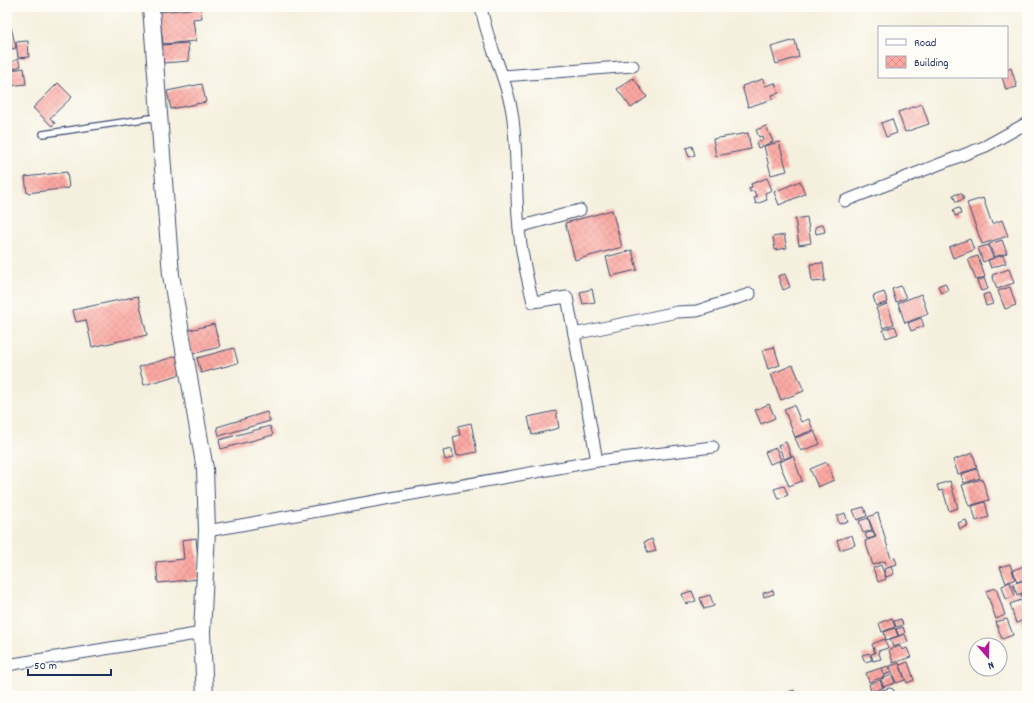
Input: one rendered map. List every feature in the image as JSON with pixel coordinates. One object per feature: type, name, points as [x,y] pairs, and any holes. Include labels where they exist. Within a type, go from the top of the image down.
[{"type":"street","points":[[152,7],[171,275],[205,468],[207,532],[202,633],[205,696]]},
{"type":"street","points":[[481,7],[489,41],[503,76],[512,112],[519,227],[523,261],[533,302],[567,297],[597,461]]},
{"type":"street","points":[[503,76],[632,66]]},
{"type":"street","points":[[845,201],[986,146],[1027,123]]},
{"type":"street","points":[[519,227],[580,210]]},
{"type":"street","points":[[574,334],[677,312],[697,311],[750,294]]},
{"type":"street","points":[[207,532],[597,461],[713,448]]},
{"type":"street","points":[[7,665],[202,633]]},
{"type":"lane","points":[[43,134],[160,117]]},
{"type":"building","points":[[201,8],[202,18],[193,19],[196,41],[163,44],[159,12]]},
{"type":"building","points":[[11,27],[16,48],[7,50],[7,28]]},
{"type":"building","points":[[795,40],[799,57],[776,64],[771,47]]},
{"type":"building","points":[[28,41],[29,57],[18,58],[16,42]]},
{"type":"building","points":[[188,43],[189,61],[163,63],[162,45]]},
{"type":"building","points":[[18,59],[21,66],[11,70],[9,63]]},
{"type":"building","points":[[24,68],[26,84],[9,86],[7,71]]},
{"type":"building","points":[[1011,68],[1017,87],[1006,90],[1002,78],[1008,78],[1008,70]]},
{"type":"building","points":[[633,78],[647,97],[631,108],[617,89]]},
{"type":"building","points":[[763,79],[765,86],[775,83],[779,93],[772,95],[773,99],[748,107],[742,86]]},
{"type":"building","points":[[58,83],[72,97],[50,118],[55,123],[52,126],[33,108]]},
{"type":"building","points":[[202,84],[206,102],[171,109],[167,91]]},
{"type":"building","points":[[922,104],[929,124],[905,132],[898,112]]},
{"type":"building","points":[[892,119],[897,133],[886,137],[881,123]]},
{"type":"building","points":[[766,126],[773,142],[758,148],[756,143],[763,140],[762,136],[759,137],[756,130]]},
{"type":"building","points":[[748,133],[751,149],[716,156],[713,139]]},
{"type":"building","points":[[779,142],[787,171],[771,175],[764,146]]},
{"type":"building","points":[[692,146],[695,155],[689,157],[686,148]]},
{"type":"building","points":[[67,172],[69,188],[27,193],[25,177]]},
{"type":"building","points":[[767,178],[772,190],[765,193],[767,200],[756,204],[754,198],[757,197],[754,191],[750,192],[749,188],[752,187],[751,184]]},
{"type":"building","points":[[800,181],[805,194],[779,205],[774,192]]},
{"type":"building","points":[[961,193],[964,199],[956,202],[953,195]]},
{"type":"building","points":[[983,198],[992,224],[1002,220],[1008,236],[982,244],[967,203]]},
{"type":"building","points":[[959,208],[961,214],[955,216],[953,210]]},
{"type":"building","points":[[612,210],[622,247],[575,260],[565,223]]},
{"type":"building","points":[[807,217],[811,243],[799,245],[795,219]]},
{"type":"building","points":[[823,224],[825,232],[816,234],[815,227]]},
{"type":"building","points":[[784,235],[787,248],[775,250],[773,237]]},
{"type":"building","points":[[970,239],[974,250],[953,258],[949,247]]},
{"type":"building","points":[[1002,240],[1007,253],[994,257],[989,244]]},
{"type":"building","points":[[988,245],[993,258],[983,262],[978,248]]},
{"type":"building","points":[[632,250],[637,270],[611,276],[606,257]]},
{"type":"building","points":[[1003,255],[1006,263],[991,268],[988,260]]},
{"type":"building","points":[[978,256],[985,277],[976,280],[968,259]]},
{"type":"building","points":[[823,263],[825,281],[812,282],[810,264]]},
{"type":"building","points":[[1009,269],[1014,283],[997,289],[992,275]]},
{"type":"building","points":[[785,274],[790,287],[783,290],[778,276]]},
{"type":"building","points":[[984,278],[988,289],[981,291],[977,281]]},
{"type":"building","points":[[945,283],[948,290],[941,293],[938,286]]},
{"type":"building","points":[[901,286],[906,298],[896,302],[892,289]]},
{"type":"building","points":[[1010,287],[1016,305],[1005,309],[998,291]]},
{"type":"building","points":[[592,289],[595,302],[583,304],[580,292]]},
{"type":"building","points":[[884,292],[888,302],[876,306],[873,296]]},
{"type":"building","points":[[989,293],[993,304],[986,306],[983,295]]},
{"type":"building","points":[[921,294],[928,314],[905,323],[898,303]]},
{"type":"building","points":[[138,296],[147,335],[92,347],[86,320],[76,322],[73,310]]},
{"type":"building","points":[[887,304],[894,324],[883,328],[876,308]]},
{"type":"building","points":[[921,318],[924,326],[911,331],[908,323]]},
{"type":"building","points":[[214,324],[220,347],[192,354],[186,331]]},
{"type":"building","points":[[895,326],[898,334],[886,338],[883,330]]},
{"type":"building","points":[[774,347],[780,365],[768,369],[762,350]]},
{"type":"building","points":[[234,348],[238,363],[201,373],[197,358]]},
{"type":"building","points":[[177,356],[182,374],[144,385],[139,367]]},
{"type":"building","points":[[793,365],[804,391],[781,400],[771,374]]},
{"type":"building","points":[[769,404],[775,418],[761,424],[755,410]]},
{"type":"building","points":[[794,405],[801,422],[809,419],[813,430],[795,437],[784,409]]},
{"type":"building","points":[[556,411],[559,428],[532,435],[528,417]]},
{"type":"building","points":[[267,412],[270,421],[219,436],[217,427]]},
{"type":"building","points":[[471,423],[477,452],[457,456],[453,437],[460,435],[458,426]]},
{"type":"building","points":[[270,426],[273,435],[221,449],[219,440]]},
{"type":"building","points":[[814,431],[820,444],[801,451],[795,438]]},
{"type":"building","points":[[786,442],[791,456],[784,459],[778,445]]},
{"type":"building","points":[[776,448],[781,460],[770,464],[765,452]]},
{"type":"building","points":[[452,449],[453,458],[445,460],[443,451]]},
{"type":"building","points":[[973,453],[977,468],[958,474],[953,460]]},
{"type":"building","points":[[793,456],[802,481],[789,486],[779,462]]},
{"type":"building","points":[[827,462],[834,480],[818,487],[810,469]]},
{"type":"building","points":[[977,469],[980,478],[964,483],[961,474]]},
{"type":"building","points":[[982,479],[989,500],[969,506],[962,485]]},
{"type":"building","points":[[950,481],[958,508],[949,511],[943,490],[939,491],[937,485]]},
{"type":"building","points":[[784,486],[788,495],[778,499],[774,489]]},
{"type":"building","points":[[985,502],[989,517],[976,521],[972,506]]},
{"type":"building","points":[[864,507],[867,516],[857,520],[853,510]]},
{"type":"building","points":[[845,513],[848,522],[839,524],[837,516]]},
{"type":"building","points":[[878,513],[891,559],[895,558],[897,564],[887,567],[885,561],[873,565],[865,541],[876,537],[868,517]]},
{"type":"building","points":[[868,518],[872,530],[863,533],[859,521]]},
{"type":"building","points":[[966,520],[968,526],[960,529],[958,523]]},
{"type":"building","points":[[873,531],[875,537],[867,539],[865,534]]},
{"type":"building","points":[[852,535],[855,545],[840,550],[837,540]]},
{"type":"building","points":[[196,538],[200,579],[158,583],[156,562],[184,559],[182,540]]},
{"type":"building","points":[[652,539],[656,551],[648,553],[644,542]]},
{"type":"building","points":[[1010,564],[1015,579],[1006,583],[1000,567]]},
{"type":"building","points":[[881,565],[886,579],[878,582],[873,568]]},
{"type":"building","points":[[1024,566],[1027,579],[1017,582],[1013,570]]},
{"type":"building","points":[[891,567],[894,574],[886,577],[884,569]]},
{"type":"building","points":[[1027,579],[1027,591],[1017,595],[1013,584]]},
{"type":"building","points":[[1010,582],[1015,596],[1006,599],[1002,586]]},
{"type":"building","points":[[996,588],[1005,615],[996,619],[986,591]]},
{"type":"building","points":[[773,590],[774,594],[764,597],[763,593]]},
{"type":"building","points":[[692,591],[696,601],[686,604],[682,594]]},
{"type":"building","points":[[1027,592],[1027,610],[1021,594]]},
{"type":"building","points":[[710,595],[714,606],[704,609],[700,598]]},
{"type":"building","points":[[1021,600],[1027,619],[1016,623],[1010,604]]},
{"type":"building","points":[[892,618],[895,627],[882,632],[879,623]]},
{"type":"building","points":[[901,619],[903,625],[896,627],[894,621]]},
{"type":"building","points":[[1007,619],[1013,635],[1001,637],[996,622]]},
{"type":"building","points":[[1027,621],[1027,632],[1025,632],[1022,623]]},
{"type":"building","points":[[903,627],[905,633],[899,636],[896,629]]},
{"type":"building","points":[[895,628],[898,636],[886,640],[884,632]]},
{"type":"building","points":[[905,634],[908,642],[893,647],[890,639]]},
{"type":"building","points":[[885,639],[888,648],[878,651],[881,659],[873,661],[871,654],[875,653],[872,644]]},
{"type":"building","points":[[900,646],[902,650],[907,648],[911,657],[893,663],[889,650]]},
{"type":"building","points":[[869,653],[872,660],[865,662],[862,655]]},
{"type":"building","points":[[908,662],[914,680],[907,683],[900,665]]},
{"type":"building","points":[[899,663],[905,680],[896,683],[890,666]]},
{"type":"building","points":[[888,666],[890,673],[884,675],[882,668]]},
{"type":"building","points":[[881,668],[884,677],[869,682],[866,673]]},
{"type":"building","points":[[892,675],[895,683],[883,687],[881,679]]},
{"type":"building","points":[[880,680],[883,688],[871,692],[869,684]]},
{"type":"building","points":[[794,690],[796,696],[787,696],[785,693]]}]
